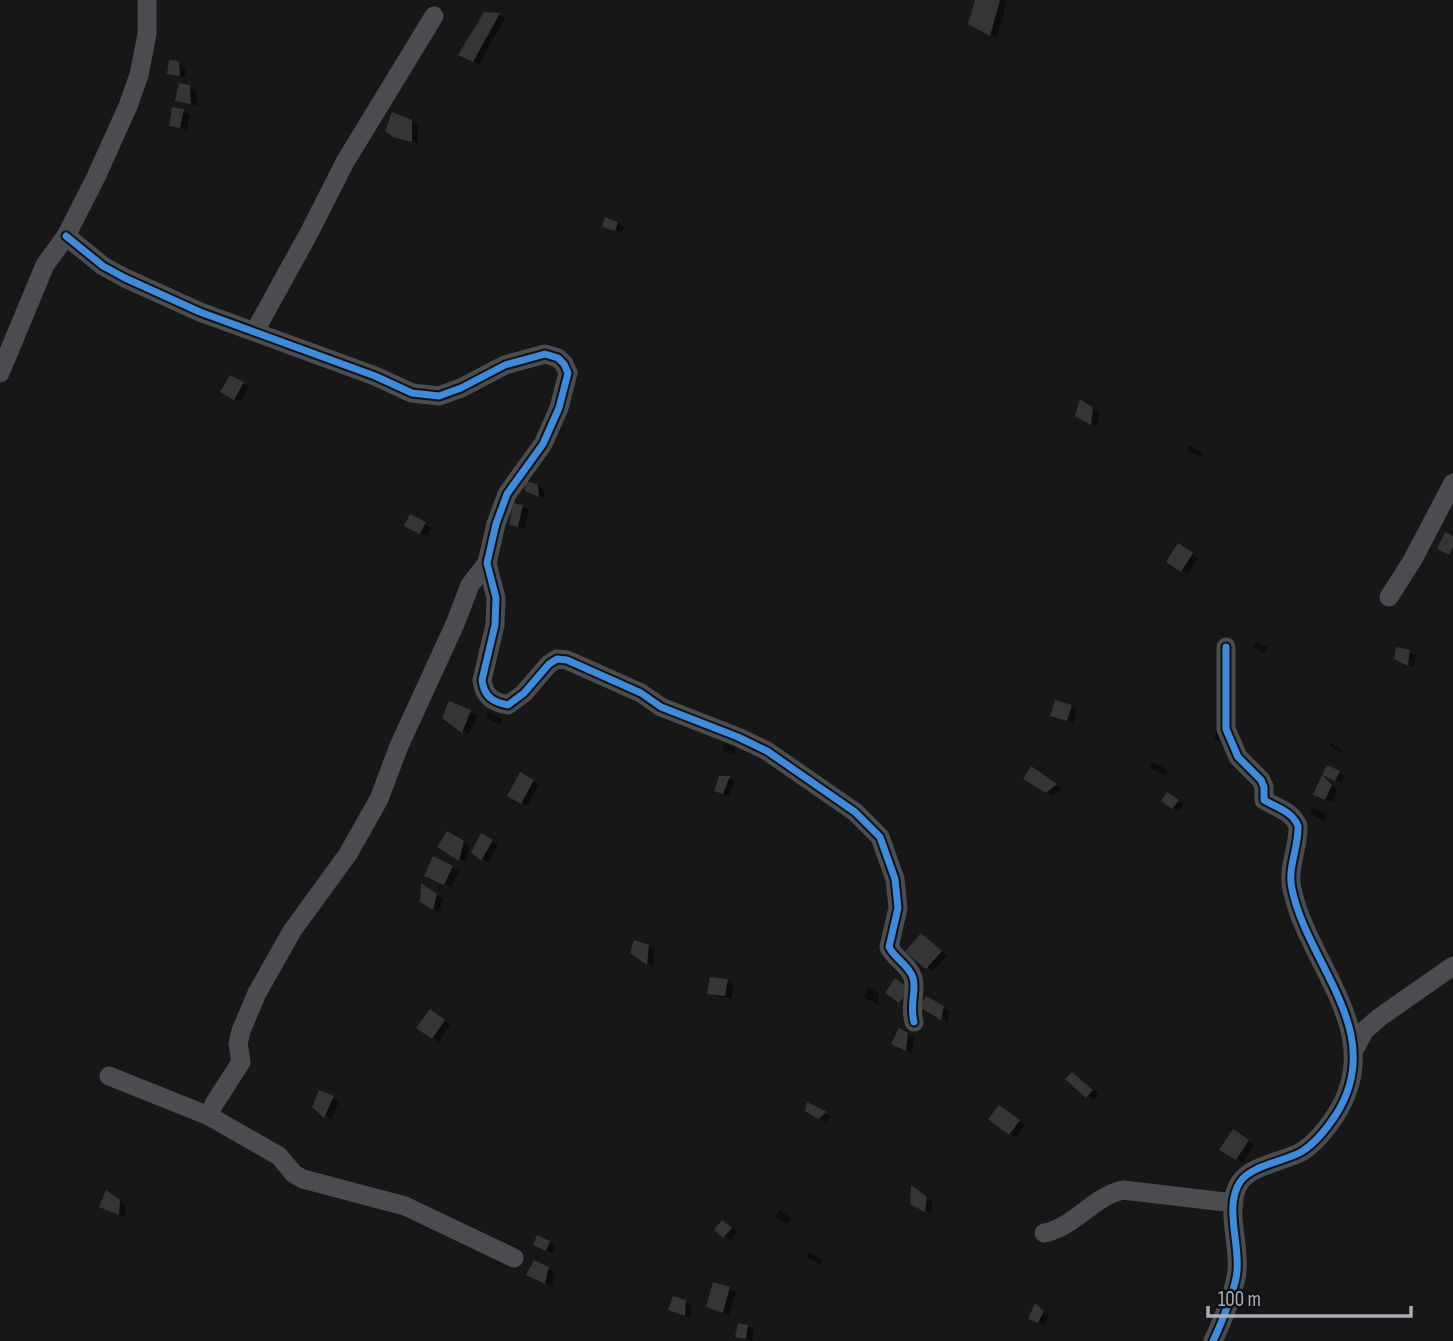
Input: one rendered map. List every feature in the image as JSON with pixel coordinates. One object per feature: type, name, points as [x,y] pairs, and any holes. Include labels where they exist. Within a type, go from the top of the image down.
[{"type":"street","points":[[0,373],[45,265],[66,236],[128,106],[139,75],[147,34],[147,0]]},
{"type":"street","points":[[255,331],[345,162],[434,16]]},
{"type":"street","points":[[66,236],[103,266],[125,278],[200,312],[375,376],[412,393],[439,396],[461,388],[505,365],[545,354],[558,358],[568,373],[559,408],[543,444],[508,494],[496,524],[487,563],[470,585],[399,746],[379,799],[348,854],[292,931],[257,992],[238,1044],[241,1062],[209,1116]]},
{"type":"street","points":[[1389,597],[1412,561],[1453,483]]},
{"type":"street","points":[[487,563],[496,598],[495,625],[482,680],[487,696],[508,705],[524,693],[549,664],[556,659],[567,660],[641,693],[661,707],[767,751],[827,792],[870,826],[880,837],[895,879],[898,908],[889,947],[913,976],[915,984],[910,1009],[914,1022]]},
{"type":"street","points":[[1213,1341],[1221,1326],[1237,1273],[1234,1203],[1239,1183],[1248,1174],[1302,1152],[1321,1134],[1337,1113],[1346,1095],[1352,1074],[1354,1050],[1346,1012],[1320,960],[1293,893],[1291,870],[1298,835],[1295,820],[1264,800],[1261,780],[1238,757],[1226,729],[1226,647]]},
{"type":"street","points":[[1354,1050],[1365,1030],[1380,1017],[1453,966]]},
{"type":"street","points":[[108,1076],[209,1116],[279,1156],[293,1174],[303,1180],[405,1206],[514,1258]]},
{"type":"street","points":[[1044,1233],[1072,1223],[1110,1193],[1123,1190],[1234,1203]]},
{"type":"building","points":[[975,0],[1000,0],[990,36],[968,24]]},
{"type":"building","points":[[484,12],[500,13],[473,62],[458,55]]},
{"type":"building","points":[[169,60],[179,61],[180,76],[167,74]]},
{"type":"building","points":[[179,83],[190,85],[191,104],[175,101]]},
{"type":"building","points":[[172,107],[184,109],[180,128],[169,126]]},
{"type":"building","points":[[392,112],[412,120],[412,142],[393,137],[385,131]]},
{"type":"building","points":[[605,217],[618,222],[615,231],[602,227]]},
{"type":"building","points":[[230,375],[244,382],[234,400],[220,392]]},
{"type":"building","points":[[1080,399],[1093,408],[1091,425],[1075,416]]},
{"type":"building","points":[[524,480],[538,485],[539,497],[525,491]]},
{"type":"building","points":[[513,503],[523,505],[518,527],[509,525]]},
{"type":"building","points":[[410,514],[426,522],[420,534],[404,526]]},
{"type":"building","points":[[1445,532],[1453,536],[1453,547],[1449,555],[1437,549]]},
{"type":"building","points":[[1178,543],[1193,553],[1181,572],[1166,562]]},
{"type":"building","points":[[1396,647],[1410,650],[1408,666],[1394,659]]},
{"type":"building","points":[[1055,700],[1072,705],[1067,721],[1050,716]]},
{"type":"building","points":[[449,701],[471,710],[462,733],[442,718]]},
{"type":"building","points":[[1327,765],[1340,771],[1335,781],[1322,775]]},
{"type":"building","points":[[1031,766],[1057,784],[1046,793],[1023,779]]},
{"type":"building","points":[[520,772],[534,780],[521,804],[507,796]]},
{"type":"building","points":[[1322,775],[1332,785],[1325,800],[1313,795]]},
{"type":"building","points":[[719,776],[730,776],[723,794],[714,791]]},
{"type":"building","points":[[1167,792],[1179,800],[1172,809],[1161,801]]},
{"type":"building","points":[[447,831],[464,841],[459,861],[437,847]]},
{"type":"building","points":[[481,833],[493,840],[481,861],[471,852]]},
{"type":"building","points":[[433,856],[453,866],[444,885],[424,876]]},
{"type":"building","points":[[421,883],[437,894],[433,910],[420,902]]},
{"type":"building","points":[[921,933],[942,951],[926,969],[905,952]]},
{"type":"building","points":[[634,940],[649,945],[647,965],[630,953]]},
{"type":"building","points":[[710,977],[728,979],[725,996],[707,994]]},
{"type":"building","points":[[895,978],[909,988],[899,1003],[885,993]]},
{"type":"building","points":[[926,996],[944,1006],[941,1020],[919,1007]]},
{"type":"building","points":[[430,1009],[445,1020],[432,1039],[416,1028]]},
{"type":"building","points":[[899,1028],[908,1033],[906,1051],[891,1044]]},
{"type":"building","points":[[1072,1072],[1093,1090],[1086,1098],[1065,1079]]},
{"type":"building","points":[[319,1090],[334,1096],[324,1118],[312,1107]]},
{"type":"building","points":[[807,1102],[827,1112],[818,1119],[805,1111]]},
{"type":"building","points":[[999,1105],[1020,1120],[1009,1135],[988,1119]]},
{"type":"building","points":[[1233,1129],[1249,1140],[1236,1160],[1219,1150]]},
{"type":"building","points":[[911,1185],[927,1197],[925,1212],[910,1204]]},
{"type":"building","points":[[106,1190],[120,1200],[119,1215],[99,1207]]},
{"type":"building","points":[[722,1220],[732,1228],[723,1238],[714,1230]]},
{"type":"building","points":[[537,1235],[550,1241],[546,1251],[533,1245]]},
{"type":"building","points":[[534,1260],[549,1267],[545,1284],[526,1275]]},
{"type":"building","points":[[713,1282],[730,1287],[723,1313],[706,1307]]},
{"type":"building","points":[[673,1296],[686,1300],[685,1316],[668,1310]]},
{"type":"building","points":[[1035,1303],[1044,1311],[1038,1323],[1028,1319]]},
{"type":"building","points":[[738,1323],[748,1325],[746,1339],[735,1337]]},
{"type":"cycle path","points":[[66,236],[103,266],[125,278],[200,312],[375,376],[412,393],[439,396],[461,388],[505,365],[545,354],[558,358],[568,373],[559,408],[543,444],[507,494],[496,524],[487,563],[496,598],[495,625],[482,680],[487,694],[493,700],[508,705],[524,693],[549,664],[557,659],[567,660],[641,693],[661,707],[767,751],[855,812],[880,837],[895,879],[898,908],[889,947],[913,978],[914,1022]]},
{"type":"cycle path","points":[[1213,1341],[1236,1278],[1233,1214],[1235,1192],[1245,1176],[1301,1152],[1321,1134],[1337,1113],[1350,1083],[1353,1054],[1349,1026],[1301,917],[1292,889],[1291,873],[1298,826],[1288,813],[1264,800],[1261,780],[1238,757],[1226,729],[1226,647]]}]
